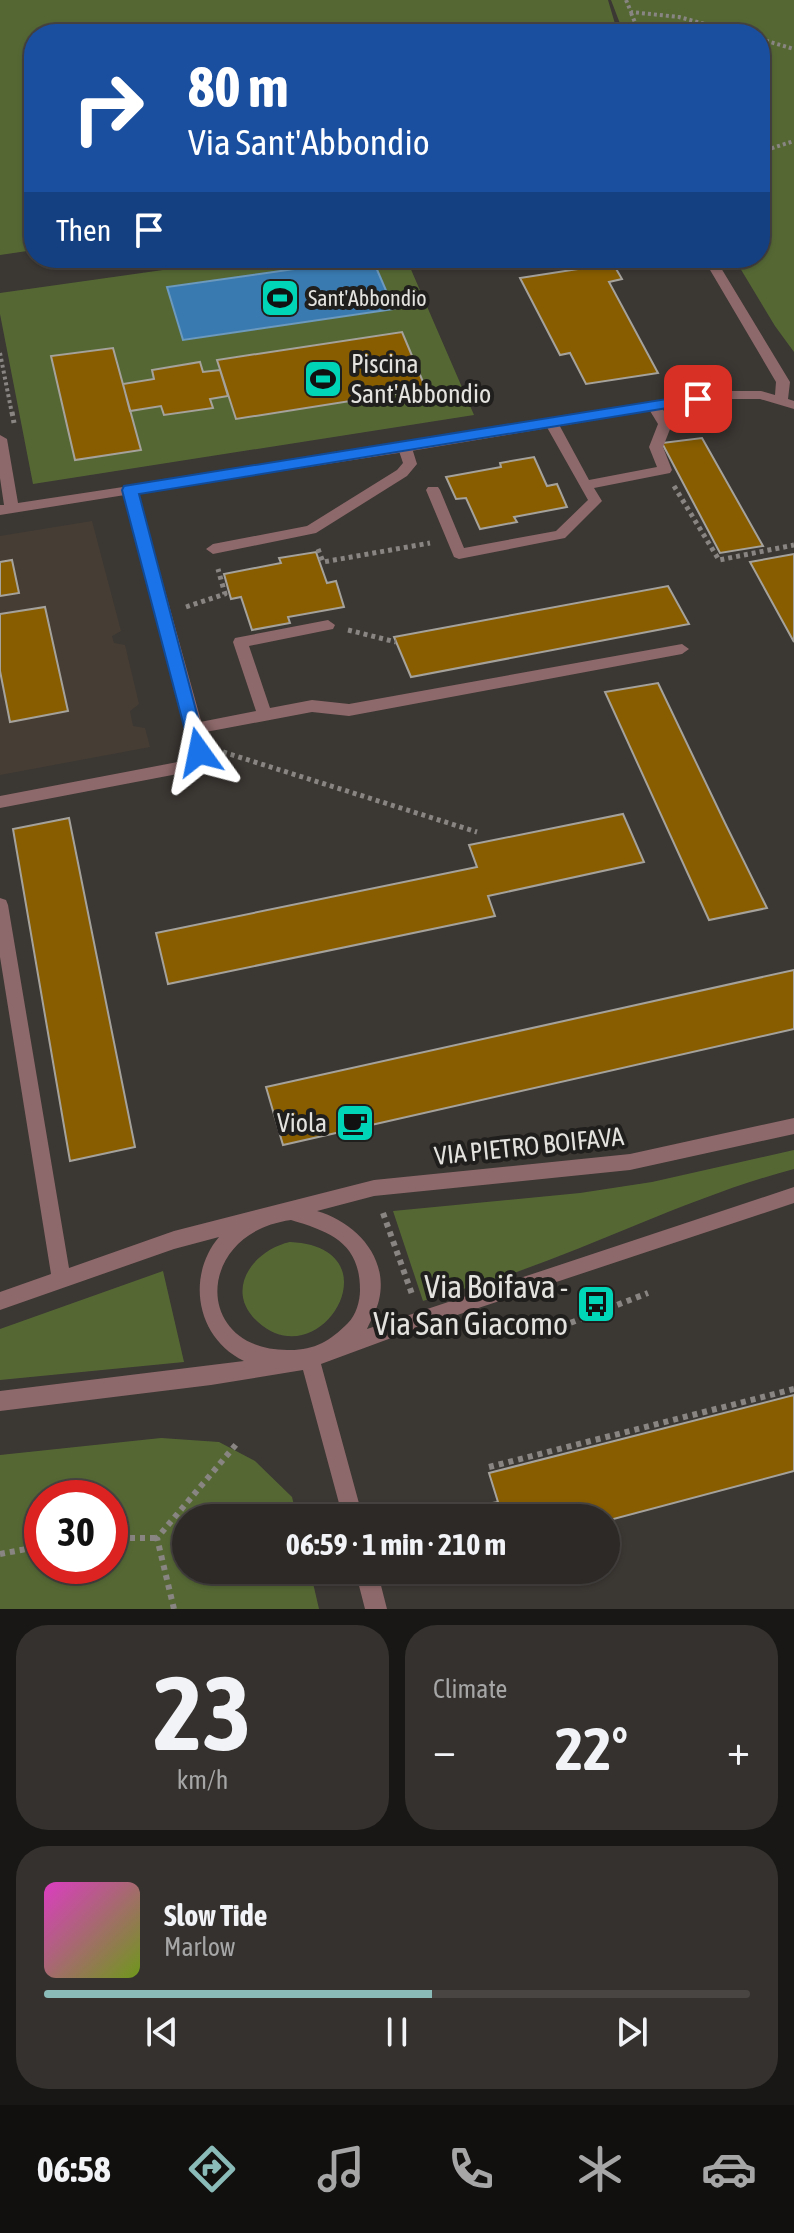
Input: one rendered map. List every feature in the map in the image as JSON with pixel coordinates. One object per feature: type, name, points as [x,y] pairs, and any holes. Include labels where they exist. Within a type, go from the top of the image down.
[{"type":"street","points":[[0,439],[6,509],[734,394],[788,403],[783,382],[715,268]]},
{"type":"street","points":[[585,485],[665,470],[656,447],[665,424],[654,406]]},
{"type":"street","points":[[433,490],[459,554],[560,535],[595,501],[551,422]]},
{"type":"street","points":[[213,549],[311,530],[402,473],[410,464],[405,448]]},
{"type":"street","points":[[0,802],[188,766],[198,754],[197,736],[130,490]]},
{"type":"street","points":[[265,715],[240,642],[328,625]]},
{"type":"street","points":[[197,736],[265,715],[312,706],[349,710],[682,649]]},
{"type":"street","points":[[0,905],[61,1279]]},
{"type":"street","name":"VIA PIETRO BOIFAVA","points":[[0,1301],[174,1240],[374,1188],[630,1162],[794,1126]]},
{"type":"street","name":"VIA PIETRO BOIFAVA","points":[[0,1401],[211,1376],[310,1359],[421,1318],[794,1195]]},
{"type":"street","name":"VIA PIETRO BOIFAVA","points":[[291,1212],[314,1215],[335,1223],[353,1237],[365,1254],[372,1274],[371,1296],[365,1316],[351,1335],[333,1350],[310,1359],[284,1362],[258,1358],[236,1346],[219,1329],[209,1307],[207,1284],[219,1251],[246,1225],[269,1215],[291,1212]]},
{"type":"street","points":[[310,1359],[349,1504]]},
{"type":"street","points":[[370,1584],[376,1609]]},
{"type":"path","points":[[626,0],[636,24]]},
{"type":"path","points":[[631,12],[679,17],[705,24]]},
{"type":"path","points":[[770,42],[794,49]]},
{"type":"path","points":[[770,149],[794,141]]},
{"type":"path","points":[[665,470],[719,560],[794,545]]},
{"type":"path","points":[[311,530],[323,562],[453,539]]},
{"type":"path","points":[[184,608],[225,594],[213,549]]},
{"type":"path","points":[[328,625],[396,642]]},
{"type":"path","points":[[197,736],[477,832]]},
{"type":"path","points":[[382,1210],[415,1302]]},
{"type":"path","points":[[552,1330],[648,1293]]},
{"type":"path","points":[[489,1467],[794,1389]]},
{"type":"path","points":[[128,1538],[157,1538],[239,1441]]},
{"type":"path","points":[[157,1538],[174,1609]]},
{"type":"path","points":[[0,1554],[24,1549]]},
{"type":"shaded area","points":[[92,521],[121,631],[112,636],[114,643],[125,645],[139,704],[130,711],[133,726],[145,728],[150,747],[0,775],[0,536]]},
{"type":"green space","points":[[0,0],[608,0],[615,24],[24,24],[24,251],[0,255]]},
{"type":"green space","points":[[611,0],[794,0],[794,352],[740,268],[770,268],[770,24],[620,24]]},
{"type":"green space","points":[[177,268],[410,268],[474,415],[33,484],[0,314],[0,293]]},
{"type":"green space","points":[[794,1150],[794,1169],[686,1205],[511,1274],[423,1301],[393,1211],[580,1193],[652,1182]]},
{"type":"green space","points":[[290,1242],[322,1249],[339,1265],[344,1285],[338,1305],[324,1323],[305,1334],[282,1335],[258,1322],[248,1310],[243,1298],[243,1285],[254,1263],[277,1246]]},
{"type":"green space","points":[[163,1271],[184,1362],[0,1380],[0,1329]]},
{"type":"green space","points":[[161,1438],[219,1442],[255,1461],[292,1497],[294,1504],[172,1504],[172,1584],[313,1584],[319,1609],[0,1609],[0,1455]]},
{"type":"water","name":"Sant'Abbondio","points":[[301,268],[376,268],[394,309],[183,340],[167,287]]},
{"type":"building","points":[[585,268],[616,268],[622,279],[609,282],[658,373],[586,384],[570,353],[560,355],[520,278]]},
{"type":"building","name":"Piscina Sant'Abbondio","points":[[402,332],[426,389],[236,419],[217,360]]},
{"type":"building","points":[[113,348],[141,450],[75,460],[51,356]]},
{"type":"building","points":[[200,362],[203,372],[220,370],[228,396],[210,399],[213,408],[164,415],[161,406],[130,411],[123,384],[154,379],[152,370]]},
{"type":"building","points":[[702,438],[763,546],[720,553],[662,443]]},
{"type":"building","points":[[534,457],[547,486],[557,484],[567,507],[514,517],[517,522],[480,529],[466,498],[456,499],[446,477],[501,467],[500,463]]},
{"type":"building","points":[[316,552],[327,583],[336,581],[344,607],[288,617],[290,623],[252,630],[241,597],[231,599],[224,574],[281,563],[279,558]]},
{"type":"building","points":[[794,554],[794,642],[750,562]]},
{"type":"building","points":[[12,560],[19,593],[0,596],[0,562]]},
{"type":"building","points":[[668,586],[689,624],[411,677],[394,637]]},
{"type":"building","points":[[45,607],[68,711],[10,722],[0,671],[0,614]]},
{"type":"building","points":[[658,683],[767,908],[709,920],[605,692]]},
{"type":"building","points":[[623,814],[644,862],[488,896],[495,916],[168,984],[156,933],[477,867],[469,845]]},
{"type":"building","points":[[69,818],[135,1147],[70,1161],[13,829]]},
{"type":"building","points":[[794,970],[794,1029],[283,1145],[266,1087]]},
{"type":"building","points":[[794,1395],[794,1471],[620,1517],[620,1504],[492,1504],[498,1502],[489,1473]]},
{"type":"place","name":"Sant'Abbondio","points":[[280,298]]},
{"type":"place","name":"Piscina Sant'Abbondio","points":[[323,379]]},
{"type":"place","name":"Viola","points":[[355,1123]]},
{"type":"place","name":"Via Boifava - Via San Giacomo","points":[[596,1304]]},
{"type":"route","points":[[199,752],[130,490],[698,399]]}]
